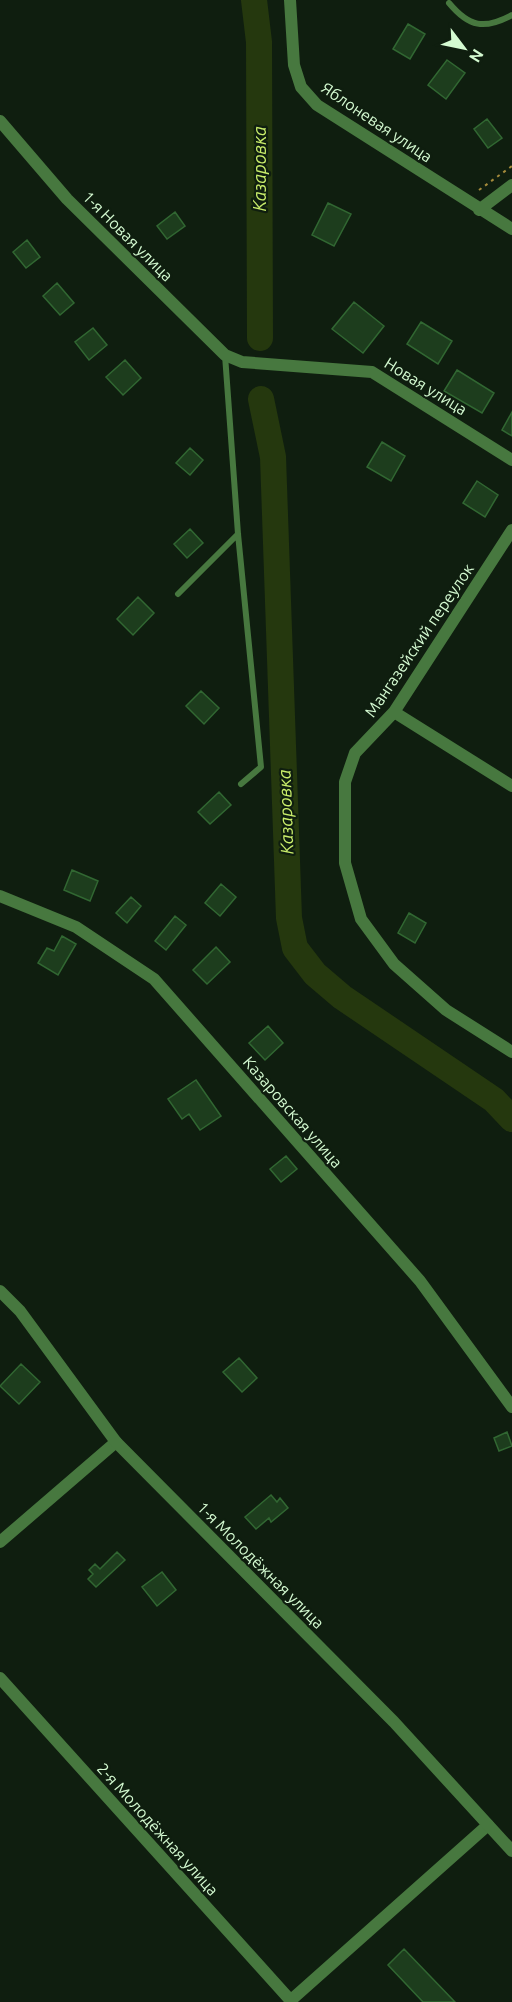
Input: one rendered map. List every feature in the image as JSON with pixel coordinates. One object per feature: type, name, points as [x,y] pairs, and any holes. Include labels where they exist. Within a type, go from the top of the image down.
[{"type":"street","name":"Яблоневая улица","points":[[290,0],[294,65],[301,87],[317,105],[479,210],[512,228]]},
{"type":"street","name":"1-я Новая улица","points":[[0,122],[67,199],[225,355],[242,362]]},
{"type":"street","points":[[479,210],[512,185]]},
{"type":"street","name":"Новая улица","points":[[242,362],[372,372],[512,459]]},
{"type":"street","name":"Мангазейский переулок","points":[[512,530],[394,712],[355,753],[345,782],[345,864],[361,919],[394,964],[446,1010],[512,1052]]},
{"type":"street","points":[[394,712],[512,786]]},
{"type":"street","name":"Казаровская улица","points":[[0,896],[76,927],[154,979],[420,1281],[512,1407]]},
{"type":"street","name":"1-я Молодёжная улица","points":[[0,1291],[20,1311],[116,1442],[394,1722],[512,1851]]},
{"type":"street","points":[[0,1542],[116,1442]]},
{"type":"street","name":"2-я Молодёжная улица","points":[[0,1678],[291,2001]]},
{"type":"street","points":[[291,2001],[488,1825]]},
{"type":"lane","points":[[449,3],[460,17],[470,23],[484,25],[512,15]]},
{"type":"lane","points":[[225,355],[238,534],[261,767],[242,784]]},
{"type":"lane","points":[[178,594],[238,534]]},
{"type":"path","points":[[479,190],[512,166]]},
{"type":"building","points":[[408,24],[425,34],[410,59],[393,49]]},
{"type":"building","points":[[447,60],[465,73],[446,99],[428,85]]},
{"type":"building","points":[[487,119],[502,138],[488,148],[474,129]]},
{"type":"building","points":[[328,203],[351,214],[334,246],[312,235]]},
{"type":"building","points":[[175,212],[185,226],[167,239],[157,226]]},
{"type":"building","points":[[27,240],[40,257],[26,268],[13,252]]},
{"type":"building","points":[[57,283],[74,303],[60,315],[43,296]]},
{"type":"building","points":[[354,302],[384,326],[363,353],[332,329]]},
{"type":"building","points":[[421,322],[452,341],[438,364],[407,344]]},
{"type":"building","points":[[93,328],[107,345],[89,360],[75,342]]},
{"type":"building","points":[[125,360],[141,378],[123,395],[106,377]]},
{"type":"building","points":[[457,370],[494,393],[482,413],[444,391]]},
{"type":"building","points":[[512,412],[512,436],[502,430]]},
{"type":"building","points":[[382,442],[405,456],[391,481],[367,467]]},
{"type":"building","points":[[190,448],[203,460],[190,475],[176,463]]},
{"type":"building","points":[[477,481],[498,495],[485,517],[463,503]]},
{"type":"building","points":[[190,529],[203,543],[187,558],[174,544]]},
{"type":"building","points":[[138,597],[154,613],[133,635],[117,619]]},
{"type":"building","points":[[201,691],[219,708],[204,724],[186,706]]},
{"type":"building","points":[[219,792],[231,805],[210,824],[198,812]]},
{"type":"building","points":[[72,870],[98,881],[90,901],[64,890]]},
{"type":"building","points":[[221,884],[236,897],[220,916],[205,903]]},
{"type":"building","points":[[131,897],[141,906],[127,923],[116,913]]},
{"type":"building","points":[[409,913],[426,923],[415,943],[398,933]]},
{"type":"building","points":[[175,916],[186,925],[166,950],[155,941]]},
{"type":"building","points":[[62,936],[76,944],[58,975],[38,963],[47,948],[54,951]]},
{"type":"building","points":[[216,947],[230,962],[207,984],[193,970]]},
{"type":"building","points":[[268,1026],[283,1043],[265,1060],[249,1043]]},
{"type":"building","points":[[196,1080],[221,1116],[200,1130],[189,1114],[182,1119],[168,1099]]},
{"type":"building","points":[[286,1156],[297,1169],[281,1182],[270,1169]]},
{"type":"building","points":[[239,1358],[257,1378],[242,1392],[223,1372]]},
{"type":"building","points":[[21,1364],[40,1382],[19,1404],[0,1386]]},
{"type":"building","points":[[507,1432],[512,1446],[499,1451],[494,1438]]},
{"type":"building","points":[[271,1495],[277,1502],[280,1498],[288,1508],[271,1522],[269,1518],[256,1529],[245,1517]]},
{"type":"building","points":[[117,1552],[125,1560],[96,1587],[88,1579],[93,1574],[89,1570],[95,1564],[100,1569]]},
{"type":"building","points":[[162,1572],[176,1590],[157,1606],[142,1587]]},
{"type":"building","points":[[404,1949],[455,2002],[423,2002],[388,1965]]},
{"type":"waterway","name":"Казаровка","points":[[254,0],[259,42],[260,338]]},
{"type":"waterway","name":"Казаровка","points":[[261,399],[273,457],[289,918],[295,948],[315,974],[342,997],[494,1100],[512,1119]]}]
